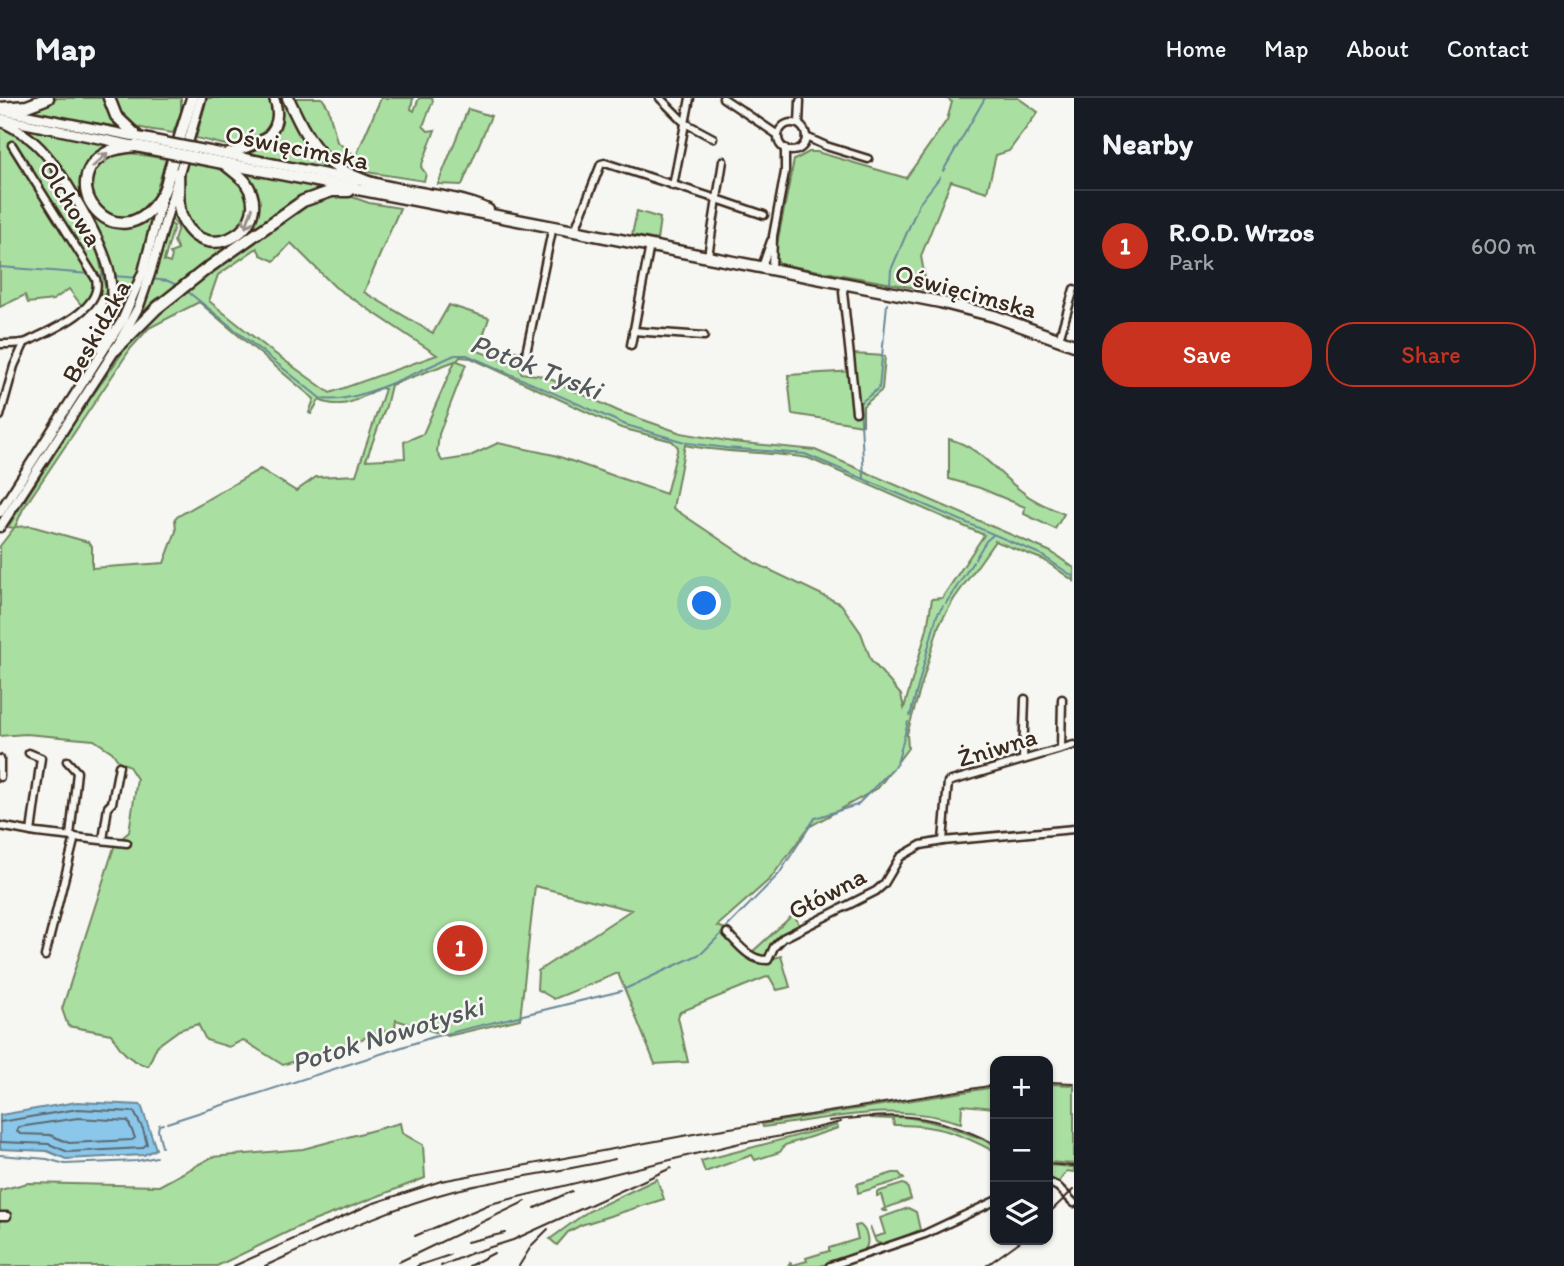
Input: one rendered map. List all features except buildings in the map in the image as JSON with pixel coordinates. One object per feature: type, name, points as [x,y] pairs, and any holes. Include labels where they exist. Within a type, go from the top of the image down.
[{"type":"highway","points":[[0,109],[27,106],[48,98]]},
{"type":"highway","points":[[109,98],[116,116],[137,141],[109,152],[93,165],[86,180],[90,205],[108,221],[127,223],[144,216],[163,194]]},
{"type":"highway","points":[[184,98],[185,123]]},
{"type":"highway","points":[[288,98],[309,139],[322,156],[368,186]]},
{"type":"highway","name":"Beskidzka","points":[[163,194],[185,123],[199,99]]},
{"type":"highway","name":"Oświęcimska","points":[[137,141],[368,186],[467,202],[502,216],[940,302],[994,316],[1074,345]]},
{"type":"highway","points":[[178,173],[180,211],[184,222],[193,233],[205,240],[227,240],[244,230],[251,218],[253,203],[248,185],[224,158]]},
{"type":"highway","points":[[115,350],[176,292],[303,201],[331,191],[368,186]]},
{"type":"main road","points":[[224,158],[265,140],[276,121],[274,98]]},
{"type":"main road","name":"Beskidzka","points":[[146,273],[199,99]]},
{"type":"main road","name":"Oświęcimska","points":[[0,109],[137,141]]},
{"type":"main road","name":"Oświęcimska","points":[[0,120],[137,141]]},
{"type":"main road","points":[[0,120],[24,134],[49,157],[98,240],[111,287],[109,327],[96,366]]},
{"type":"main road","name":"Beskidzka","points":[[0,527],[130,325],[143,285],[163,194]]},
{"type":"main road","name":"Beskidzka","points":[[0,512],[96,366],[143,285]]},
{"type":"street","points":[[660,98],[684,123],[713,138]]},
{"type":"street","points":[[673,186],[690,98]]},
{"type":"street","points":[[723,98],[778,135],[785,148],[793,150]]},
{"type":"street","points":[[795,124],[800,102]]},
{"type":"street","points":[[760,122],[782,127],[795,124]]},
{"type":"street","points":[[795,124],[804,131],[805,140]]},
{"type":"street","points":[[778,135],[782,127]]},
{"type":"street","points":[[805,140],[868,159]]},
{"type":"street","points":[[767,268],[785,172],[793,150],[805,140]]},
{"type":"street","name":"Olchowa","points":[[0,344],[24,344],[76,316],[96,294],[96,279],[12,145]]},
{"type":"street","points":[[785,148],[785,172]]},
{"type":"street","points":[[708,256],[723,161]]},
{"type":"street","points":[[575,230],[601,164],[605,163],[776,218]]},
{"type":"street","points":[[499,352],[525,358],[553,226]]},
{"type":"street","points":[[631,345],[650,245]]},
{"type":"street","points":[[845,283],[843,292],[856,412]]},
{"type":"street","points":[[1059,339],[1074,289]]},
{"type":"street","points":[[633,331],[704,336]]},
{"type":"street","points":[[0,416],[14,366],[24,344]]},
{"type":"street","points":[[1023,759],[1025,699]]},
{"type":"street","points":[[1061,748],[1062,699]]},
{"type":"street","name":"Żniwna","points":[[943,841],[948,782],[1074,744]]},
{"type":"street","points":[[29,753],[41,758],[32,832]]},
{"type":"street","points":[[0,759],[0,777]]},
{"type":"street","points":[[45,956],[73,836],[77,772],[67,761]]},
{"type":"street","points":[[103,840],[119,766]]},
{"type":"street","points":[[0,826],[127,843]]},
{"type":"street","name":"Główna","points":[[727,933],[752,958],[768,960],[774,947],[783,938],[876,891],[884,884],[900,857],[910,849],[943,841],[1074,829]]},
{"type":"street","points":[[1053,1184],[1074,1203]]},
{"type":"street","points":[[830,1266],[925,1234],[990,1203]]},
{"type":"green space","points":[[53,98],[107,98],[125,128],[28,112],[27,109]]},
{"type":"green space","points":[[111,98],[181,98],[181,112],[173,133],[142,128],[123,117]]},
{"type":"green space","points":[[207,98],[272,98],[274,119],[268,132],[258,142],[234,147],[196,138]]},
{"type":"green space","points":[[277,98],[284,98],[331,166],[329,171],[249,153],[272,135]]},
{"type":"green space","points":[[292,98],[322,98],[328,107],[337,142],[356,156],[381,98],[413,98],[411,109],[414,111],[419,98],[432,98],[423,126],[428,131],[435,130],[421,167],[426,174],[424,181],[347,169],[320,146]]},
{"type":"green space","points":[[946,98],[1018,98],[1038,112],[1009,151],[996,155],[987,192],[951,181],[921,256],[927,290],[780,264],[776,259],[777,244],[794,160],[809,152],[817,152],[906,178],[947,120],[952,102]]},
{"type":"green space","points":[[468,109],[491,116],[462,185],[438,184]]},
{"type":"green space","points":[[0,124],[15,131],[40,151],[98,253],[105,295],[101,294],[85,310],[69,289],[53,300],[28,303],[25,295],[0,307]]},
{"type":"green space","points":[[19,126],[117,146],[106,150],[83,188],[113,225],[156,209],[134,284],[115,327],[111,327],[115,303],[103,243],[34,138]]},
{"type":"green space","points":[[119,151],[166,159],[152,205],[137,218],[111,220],[91,202],[88,180],[100,160]]},
{"type":"green space","points":[[187,163],[226,171],[243,184],[250,208],[246,224],[240,230],[214,239],[193,229],[182,206]]},
{"type":"green space","points":[[244,172],[344,188],[314,194],[168,296],[156,300],[133,325],[151,282],[169,223],[174,226],[164,261],[170,263],[170,253],[178,250],[174,241],[178,227],[171,218],[175,201],[184,228],[221,244],[254,217]]},
{"type":"green space","points":[[341,193],[369,203],[400,208],[364,292],[433,333],[449,305],[489,318],[478,351],[520,367],[521,373],[544,376],[618,411],[681,433],[733,442],[815,450],[1051,552],[1074,568],[1074,581],[1044,560],[995,541],[939,625],[907,734],[908,748],[878,788],[809,827],[770,879],[717,926],[729,930],[751,953],[794,914],[799,925],[774,943],[768,960],[781,956],[790,987],[777,990],[769,976],[680,1012],[678,1017],[688,1062],[655,1064],[618,973],[554,999],[537,989],[538,971],[631,910],[535,886],[520,1019],[448,1036],[396,1020],[395,1028],[283,1065],[243,1040],[229,1047],[206,1040],[198,1024],[179,1030],[157,1046],[148,1066],[126,1054],[111,1034],[68,1026],[62,1009],[115,844],[129,832],[137,779],[128,765],[119,762],[112,752],[94,740],[26,734],[0,736],[0,546],[14,528],[8,527],[81,412],[136,333],[206,275],[304,203]],"holes":[[[291,243],[335,287],[437,355],[330,393],[209,301],[218,275],[257,248],[261,255],[274,261]],[[199,302],[314,399],[309,413],[311,414],[319,400],[343,404],[380,388],[385,389],[356,475],[316,477],[296,491],[260,469],[175,518],[176,531],[164,563],[92,568],[92,546],[88,542],[31,526],[15,527],[23,509],[131,348],[149,328]],[[460,357],[471,358],[621,428],[672,441],[678,447],[666,494],[554,455],[498,443],[468,457],[442,461],[437,452],[439,434],[466,364],[457,361]],[[455,361],[423,434],[404,442],[405,458],[366,460],[391,385]],[[685,445],[808,458],[984,535],[942,598],[932,599],[927,629],[904,708],[901,695],[871,660],[861,633],[841,604],[755,563],[673,508]]]},
{"type":"green space","points":[[637,211],[660,218],[657,240],[632,235]]},
{"type":"green space","points":[[853,354],[885,356],[882,390],[863,406],[863,425],[792,414],[788,375],[855,371]]},
{"type":"green space","points":[[949,439],[979,454],[1030,497],[1064,514],[1055,529],[1024,514],[1025,507],[980,488],[949,479]]},
{"type":"green space","points":[[1053,1084],[1074,1085],[1074,1164],[1053,1162]]},
{"type":"green space","points":[[990,1088],[990,1108],[962,1105],[961,1123],[912,1113],[887,1112],[763,1127],[762,1124]]},
{"type":"green space","points":[[903,1117],[939,1124],[990,1143],[990,1150],[947,1131],[922,1126],[894,1125],[893,1119],[869,1118]]},
{"type":"green space","points":[[400,1123],[402,1133],[423,1145],[425,1178],[298,1227],[217,1266],[0,1266],[0,1190],[28,1183],[159,1186],[212,1157],[303,1149]]},
{"type":"green space","points":[[837,1125],[838,1128],[785,1145],[780,1152],[755,1160],[752,1155],[705,1172],[701,1161]]},
{"type":"green space","points":[[1053,1165],[1074,1167],[1074,1172],[1067,1171],[1059,1182],[1053,1180]]},
{"type":"green space","points":[[899,1173],[904,1179],[858,1193],[857,1184]]},
{"type":"green space","points":[[657,1179],[664,1199],[581,1225],[568,1232],[557,1245],[550,1239],[587,1212]]},
{"type":"green space","points":[[903,1184],[907,1186],[911,1199],[883,1211],[885,1208],[881,1195],[877,1196],[877,1192]]},
{"type":"green space","points":[[908,1208],[916,1212],[920,1230],[883,1245],[876,1242],[874,1237],[885,1234],[880,1218]]},
{"type":"green space","points":[[860,1225],[867,1238],[867,1246],[862,1252],[820,1266],[788,1266],[790,1263],[793,1265],[807,1261],[806,1258],[829,1251],[829,1248],[858,1239],[855,1226]]},
{"type":"water","points":[[77,1102],[141,1105],[156,1149],[144,1155],[66,1159],[47,1151],[0,1149],[0,1115]]},
{"type":"waterway","points":[[943,171],[985,98]]},
{"type":"waterway","points":[[890,284],[891,270],[919,204],[940,177]]},
{"type":"waterway","name":"Potok Tyski","points":[[0,267],[90,274]]},
{"type":"waterway","name":"Potok Tyski","points":[[95,274],[107,276]]},
{"type":"waterway","name":"Potok Tyski","points":[[113,276],[139,278]]},
{"type":"waterway","name":"Potok Tyski","points":[[151,279],[168,281],[179,286]]},
{"type":"waterway","name":"Potok Tyski","points":[[187,291],[320,398],[333,400],[368,392],[455,355],[467,355],[626,425],[688,443],[805,454],[1040,554],[1074,577]]},
{"type":"waterway","points":[[864,479],[860,403],[879,388],[887,304]]},
{"type":"waterway","points":[[975,559],[993,535]]},
{"type":"waterway","points":[[946,603],[973,562]]},
{"type":"waterway","points":[[910,716],[937,615],[943,606]]},
{"type":"waterway","points":[[726,928],[779,874],[815,818],[857,805],[897,764],[908,722]]},
{"type":"waterway","points":[[625,989],[702,953],[722,933]]},
{"type":"waterway","name":"Potok Nowotyski","points":[[167,1123],[433,1037],[621,991]]},
{"type":"waterway","points":[[162,1147],[158,1130],[159,1125],[163,1124]]},
{"type":"waterway","points":[[0,1155],[47,1159],[65,1164],[137,1161],[156,1157]]},
{"type":"railway","points":[[1053,1082],[1074,1083]]},
{"type":"railway","points":[[234,1266],[371,1204],[441,1181],[699,1133],[990,1086]]},
{"type":"railway","points":[[829,1121],[875,1116],[915,1118],[953,1126],[990,1142]]},
{"type":"railway","points":[[415,1236],[490,1204],[740,1143],[841,1122]]},
{"type":"railway","points":[[265,1266],[358,1224],[429,1198],[473,1186],[615,1159]]},
{"type":"railway","points":[[1053,1164],[1074,1166]]},
{"type":"railway","points":[[441,1266],[513,1240],[671,1168]]},
{"type":"railway","points":[[1053,1209],[1074,1189]]},
{"type":"railway","points":[[535,1208],[572,1191]]},
{"type":"railway","points":[[399,1262],[526,1201]]},
{"type":"railway","points":[[519,1266],[532,1245],[548,1229]]},
{"type":"railway","points":[[467,1242],[505,1233]]},
{"type":"railway","points":[[986,1266],[1015,1245]]},
{"type":"railway","points":[[469,1266],[494,1253]]},
{"type":"railway","points":[[417,1266],[450,1255]]},
{"type":"place","name":"R.O.D. Wrzos","points":[[460,948]]}]
